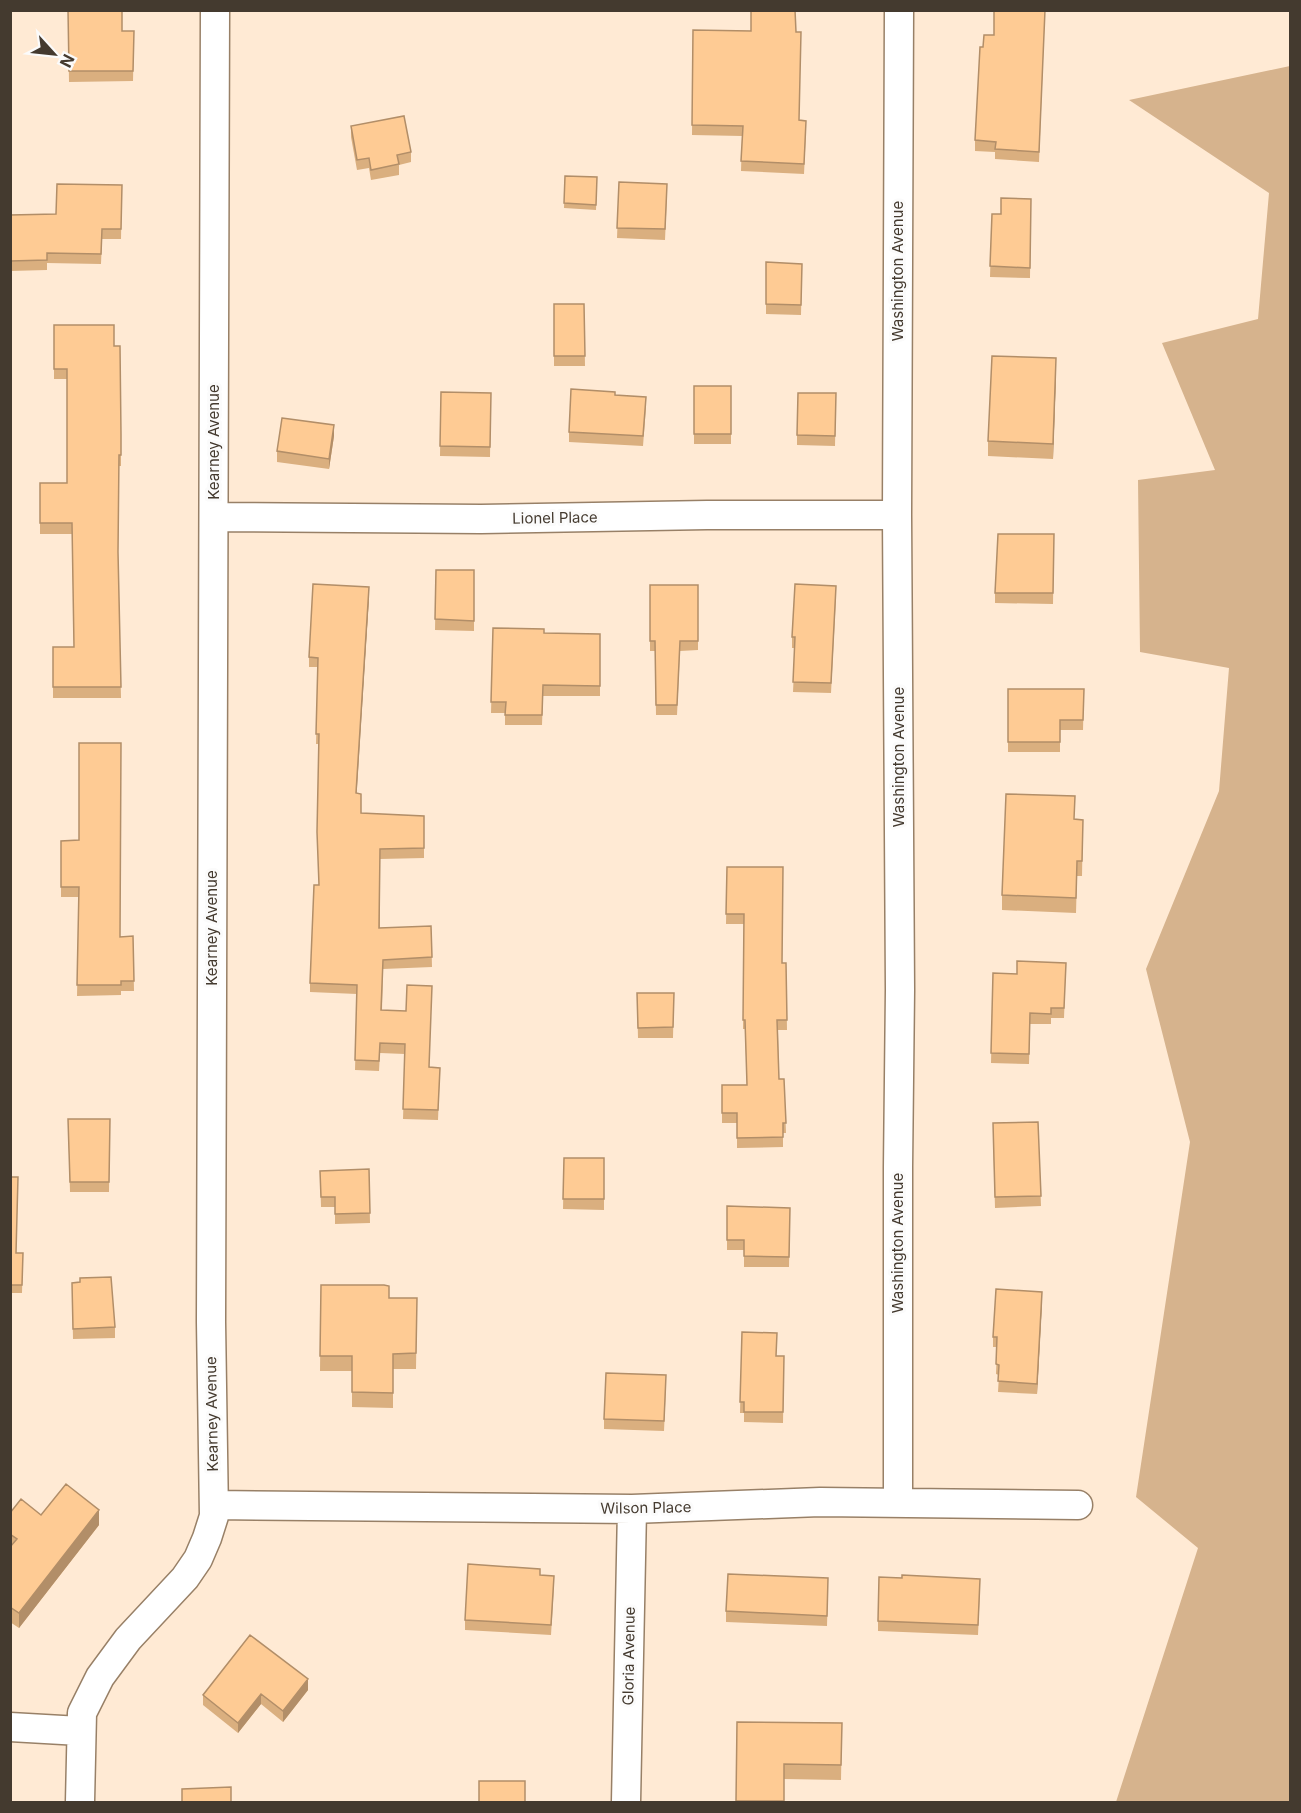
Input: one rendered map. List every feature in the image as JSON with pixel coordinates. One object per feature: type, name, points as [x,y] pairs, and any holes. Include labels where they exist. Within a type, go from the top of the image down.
[{"type":"street","name":"Kearney Avenue","points":[[80,1803],[82,1713],[100,1677],[129,1639],[185,1578],[198,1559],[214,1516],[211,1310],[215,10]]},
{"type":"street","name":"Washington Avenue","points":[[898,1503],[899,10]]},
{"type":"street","name":"Lionel Place","points":[[214,517],[482,519],[707,515],[897,515]]},
{"type":"street","name":"Wilson Place","points":[[213,1505],[632,1509],[820,1502],[1078,1505]]},
{"type":"street","name":"Gloria Avenue","points":[[626,1803],[632,1509]]},
{"type":"street","points":[[10,1726],[80,1731]]},
{"type":"shaded area","points":[[1290,66],[1290,1802],[1116,1802],[1198,1548],[1136,1497],[1190,1142],[1146,969],[1219,791],[1229,668],[1140,652],[1138,480],[1215,470],[1162,343],[1258,319],[1269,193],[1129,100]]},
{"type":"building","points":[[68,10],[122,10],[122,31],[134,31],[133,71],[69,71]]},
{"type":"building","points":[[751,10],[795,10],[796,32],[801,32],[799,120],[806,121],[804,164],[741,161],[743,126],[692,125],[693,30],[751,31]]},
{"type":"building","points":[[994,10],[1045,10],[1039,152],[995,149],[996,142],[975,140],[980,47],[983,47],[984,35],[994,35]]},
{"type":"building","points":[[404,116],[411,152],[397,155],[399,164],[371,170],[369,158],[357,160],[351,126]]},
{"type":"building","points":[[565,176],[597,177],[596,205],[564,203]]},
{"type":"building","points":[[619,182],[667,184],[665,229],[617,228]]},
{"type":"building","points":[[57,184],[122,185],[121,229],[102,229],[101,254],[47,253],[47,260],[10,261],[10,215],[56,214]]},
{"type":"building","points":[[1001,198],[1031,199],[1030,268],[990,266],[992,214],[1001,214]]},
{"type":"building","points":[[766,262],[802,264],[801,305],[766,304]]},
{"type":"building","points":[[554,304],[584,304],[585,356],[554,356]]},
{"type":"building","points":[[54,325],[114,325],[114,346],[120,346],[121,455],[119,455],[118,552],[121,687],[53,687],[53,647],[74,647],[72,523],[40,523],[40,483],[67,483],[67,369],[54,369]]},
{"type":"building","points":[[992,356],[1056,358],[1053,444],[988,441]]},
{"type":"building","points":[[694,386],[731,386],[731,434],[694,434]]},
{"type":"building","points":[[571,389],[646,397],[643,436],[569,432]]},
{"type":"building","points":[[441,392],[491,393],[490,447],[440,446]]},
{"type":"building","points":[[798,393],[836,393],[835,436],[797,435]]},
{"type":"building","points":[[282,418],[334,425],[329,459],[277,451]]},
{"type":"building","points":[[998,534],[1054,534],[1053,593],[995,593]]},
{"type":"building","points":[[436,570],[474,570],[474,621],[435,619]]},
{"type":"building","points":[[313,584],[369,587],[356,793],[361,794],[361,813],[424,816],[424,848],[380,849],[379,928],[431,926],[432,957],[383,960],[381,1010],[406,1011],[407,985],[432,986],[429,1067],[440,1068],[438,1110],[403,1109],[405,1044],[380,1043],[379,1061],[355,1060],[357,985],[310,983],[314,885],[319,885],[317,832],[319,734],[316,734],[318,658],[309,657]]},
{"type":"building","points":[[795,584],[836,586],[831,683],[793,682],[795,637],[792,637]]},
{"type":"building","points":[[650,585],[698,585],[698,641],[680,641],[677,705],[656,705],[655,641],[650,641]]},
{"type":"building","points":[[493,628],[544,629],[544,633],[600,634],[600,686],[543,685],[542,715],[505,715],[506,702],[491,702]]},
{"type":"building","points":[[1008,689],[1084,689],[1083,720],[1060,720],[1060,742],[1008,742]]},
{"type":"building","points":[[79,743],[121,743],[120,937],[133,936],[134,981],[121,981],[121,985],[77,985],[79,887],[61,887],[61,841],[79,840]]},
{"type":"building","points":[[1006,794],[1075,796],[1074,819],[1083,820],[1082,861],[1077,861],[1076,898],[1002,895]]},
{"type":"building","points":[[727,867],[783,867],[782,963],[786,963],[787,1020],[777,1020],[779,1079],[784,1079],[786,1123],[783,1123],[783,1137],[737,1138],[737,1113],[722,1113],[722,1085],[747,1085],[745,1020],[743,1020],[744,914],[726,914]]},
{"type":"building","points":[[1017,961],[1066,963],[1064,1008],[1051,1008],[1051,1014],[1030,1013],[1029,1054],[991,1053],[993,973],[1017,974]]},
{"type":"building","points":[[637,993],[674,993],[673,1027],[638,1028]]},
{"type":"building","points":[[68,1119],[110,1119],[109,1182],[70,1182]]},
{"type":"building","points":[[1038,1122],[1041,1196],[995,1197],[993,1123]]},
{"type":"building","points":[[564,1158],[604,1158],[604,1199],[563,1199]]},
{"type":"building","points":[[369,1169],[370,1213],[335,1214],[335,1197],[321,1197],[320,1171]]},
{"type":"building","points":[[10,1177],[18,1177],[16,1253],[23,1253],[22,1285],[10,1285]]},
{"type":"building","points":[[727,1206],[790,1208],[789,1257],[744,1256],[744,1240],[727,1240]]},
{"type":"building","points":[[111,1277],[115,1327],[73,1329],[72,1283],[80,1282],[80,1278]]},
{"type":"building","points":[[321,1285],[384,1285],[389,1286],[389,1298],[417,1298],[416,1353],[393,1354],[393,1393],[352,1392],[352,1356],[320,1356]]},
{"type":"building","points":[[996,1289],[1042,1292],[1037,1384],[998,1381],[997,1337],[993,1337]]},
{"type":"building","points":[[742,1332],[777,1333],[776,1356],[784,1356],[783,1412],[744,1412],[744,1402],[740,1402]]},
{"type":"building","points":[[606,1373],[666,1375],[664,1421],[604,1419]]},
{"type":"building","points":[[66,1484],[99,1510],[19,1613],[10,1607],[10,1547],[17,1539],[10,1534],[10,1513],[21,1499],[41,1515]]},
{"type":"building","points":[[468,1564],[540,1569],[540,1575],[554,1576],[551,1625],[465,1620]]},
{"type":"building","points":[[728,1574],[828,1578],[827,1616],[726,1611]]},
{"type":"building","points":[[902,1575],[980,1579],[978,1625],[878,1621],[879,1577],[902,1578]]},
{"type":"building","points":[[250,1635],[308,1679],[283,1711],[261,1694],[238,1723],[203,1695]]},
{"type":"building","points":[[737,1722],[842,1723],[841,1765],[784,1764],[784,1801],[736,1801]]},
{"type":"building","points":[[479,1781],[525,1781],[525,1803],[479,1803]]},
{"type":"building","points":[[231,1787],[231,1803],[182,1803],[182,1789]]}]
